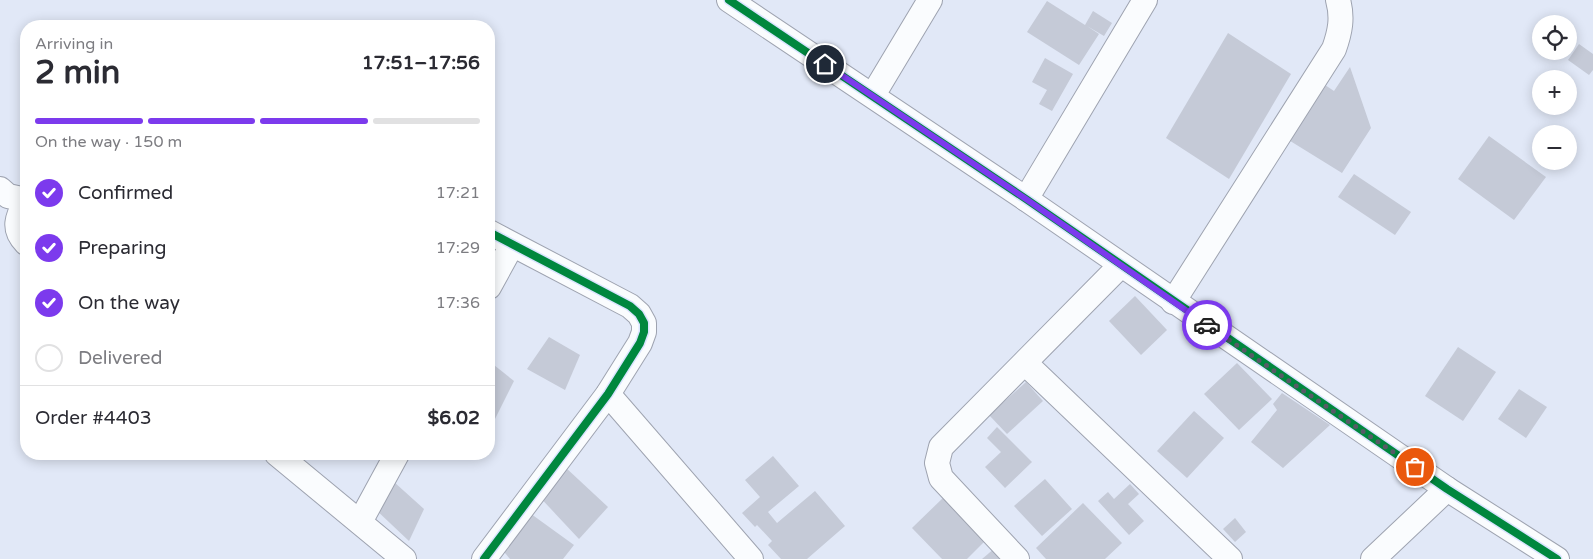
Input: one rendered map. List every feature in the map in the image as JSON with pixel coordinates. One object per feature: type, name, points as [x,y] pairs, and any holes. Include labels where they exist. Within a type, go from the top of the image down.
[{"type":"street","points":[[729,0],[1026,199],[1120,266],[1447,489],[1557,559]]},
{"type":"street","points":[[873,96],[930,0]]},
{"type":"street","points":[[1026,199],[1145,0]]},
{"type":"street","points":[[1173,302],[1334,49],[1340,31],[1342,12],[1338,0]]},
{"type":"street","points":[[0,189],[8,196],[20,199]]},
{"type":"street","points":[[20,212],[16,229],[20,235]]},
{"type":"street","points":[[484,559],[608,394],[640,343],[644,332],[644,323],[639,314],[630,306],[495,235]]},
{"type":"street","points":[[495,276],[512,245]]},
{"type":"street","points":[[1017,559],[942,478],[937,463],[941,447],[1120,266]]},
{"type":"street","points":[[1025,362],[1230,559]]},
{"type":"street","points":[[608,394],[751,559]]},
{"type":"street","points":[[284,460],[404,559]]},
{"type":"street","points":[[360,522],[394,460]]},
{"type":"street","points":[[1374,559],[1447,489]]},
{"type":"building","points":[[1047,1],[1085,25],[1093,11],[1112,23],[1104,36],[1087,26],[1099,34],[1079,65],[1027,32]]},
{"type":"building","points":[[1228,33],[1291,74],[1229,179],[1166,138]]},
{"type":"building","points":[[1579,44],[1593,54],[1593,70],[1589,75],[1568,60],[1577,60],[1577,47]]},
{"type":"building","points":[[1045,58],[1073,74],[1052,111],[1039,104],[1047,90],[1032,82]]},
{"type":"building","points":[[1350,67],[1371,128],[1342,173],[1287,139],[1322,83],[1334,91]]},
{"type":"building","points":[[1489,136],[1532,167],[1532,170],[1536,170],[1546,177],[1514,220],[1458,179]]},
{"type":"building","points":[[1354,174],[1411,212],[1395,235],[1338,197]]},
{"type":"building","points":[[1135,296],[1167,330],[1141,355],[1109,321]]},
{"type":"building","points":[[549,337],[580,355],[565,390],[527,369]]},
{"type":"building","points":[[1458,347],[1496,372],[1463,421],[1425,396]]},
{"type":"building","points":[[1237,363],[1272,399],[1239,430],[1204,394]]},
{"type":"building","points":[[495,366],[514,381],[495,419]]},
{"type":"building","points":[[1026,382],[1043,401],[1007,434],[989,415]]},
{"type":"building","points":[[1519,389],[1547,407],[1526,438],[1498,419]]},
{"type":"building","points":[[1282,393],[1330,425],[1283,468],[1251,442],[1277,410],[1273,404]]},
{"type":"building","points":[[1194,411],[1224,438],[1187,478],[1157,451]]},
{"type":"building","points":[[997,427],[1032,462],[1005,488],[985,467],[1001,452],[987,438]]},
{"type":"building","points":[[773,456],[799,486],[768,512],[777,523],[815,491],[845,526],[807,559],[781,559],[768,545],[772,541],[742,513],[760,497],[745,480]]},
{"type":"building","points":[[565,467],[608,507],[579,539],[535,492]]},
{"type":"building","points":[[1045,479],[1072,509],[1042,536],[1014,506]]},
{"type":"building","points":[[394,482],[424,509],[409,541],[373,507]]},
{"type":"building","points":[[1130,484],[1139,494],[1128,504],[1144,521],[1129,535],[1098,501],[1108,492],[1114,499]]},
{"type":"building","points":[[946,495],[988,538],[967,559],[942,559],[912,528]]},
{"type":"building","points":[[1083,503],[1122,543],[1105,559],[1046,559],[1036,548]]},
{"type":"building","points":[[527,511],[574,545],[563,559],[510,559],[500,547]]},
{"type":"building","points":[[1235,518],[1246,532],[1235,542],[1223,529]]},
{"type":"building","points":[[995,548],[1004,559],[982,559]]},
{"type":"cycle path","points":[[729,0],[1026,199],[1447,489],[1557,559]]},
{"type":"cycle path","points":[[484,559],[608,394],[640,343],[644,332],[644,323],[639,314],[630,306],[495,235]]},
{"type":"way so far","points":[[1207,325],[1415,467]]},
{"type":"route","points":[[825,64],[1026,199],[1207,325]]}]
